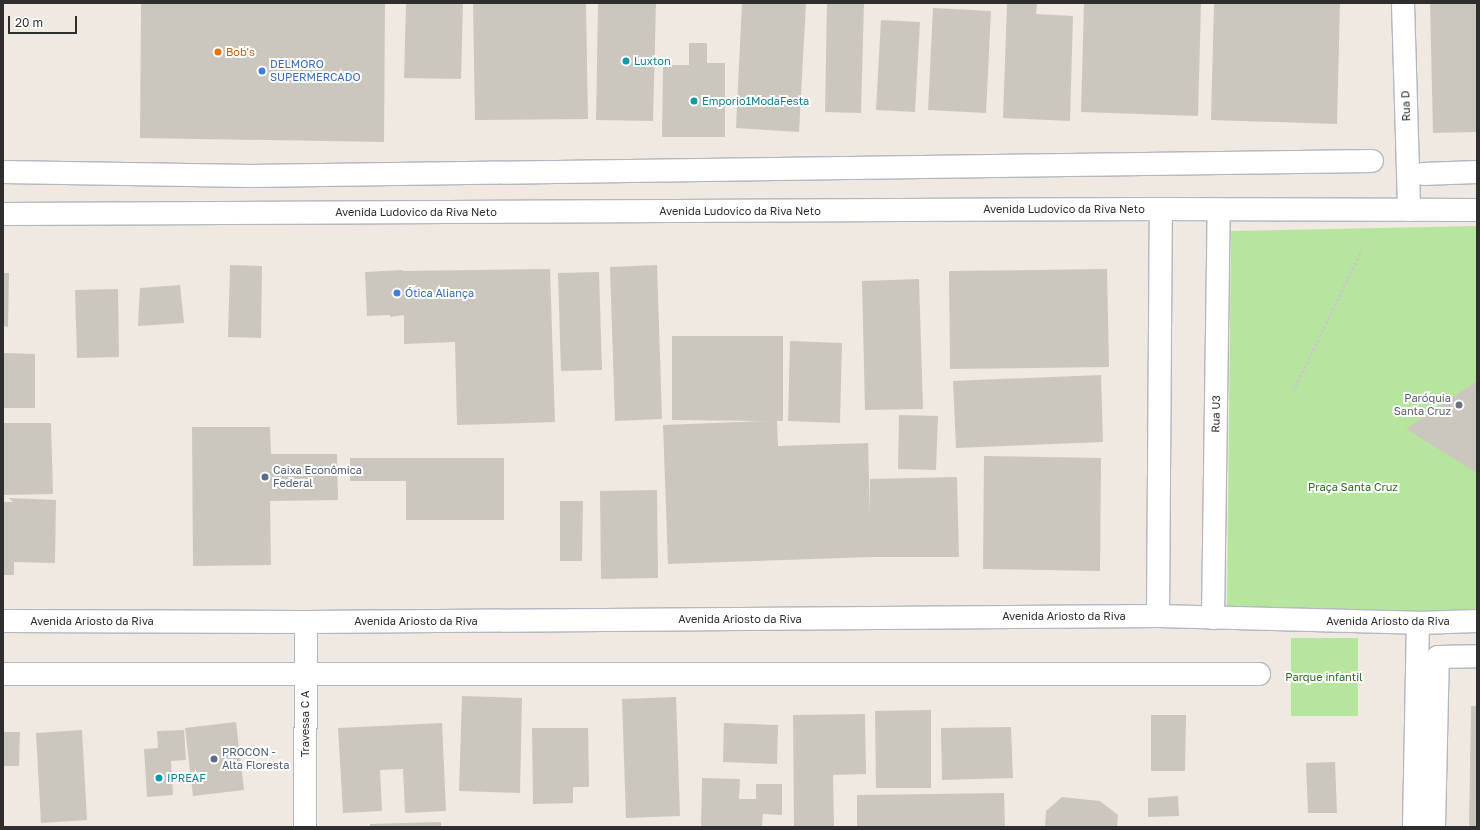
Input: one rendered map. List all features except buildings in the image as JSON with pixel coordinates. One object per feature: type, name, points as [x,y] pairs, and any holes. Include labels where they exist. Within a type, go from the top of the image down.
[{"type":"street","name":"Rua D","points":[[1403,3],[1409,210]]},
{"type":"street","points":[[3,172],[250,176],[1372,161]]},
{"type":"street","points":[[1424,174],[1477,172]]},
{"type":"street","name":"Avenida Ludovico da Riva Neto","points":[[3,214],[1161,209],[1477,210]]},
{"type":"street","points":[[1158,616],[1161,209]]},
{"type":"street","name":"Rua U3","points":[[1213,618],[1219,210]]},
{"type":"street","name":"Avenida Ariosto da Riva","points":[[3,620],[306,622],[1158,616],[1418,623],[1477,621]]},
{"type":"street","name":"Travessa C A","points":[[305,827],[306,622]]},
{"type":"street","points":[[1414,827],[1418,623]]},
{"type":"street","points":[[1434,827],[1438,657],[1477,656]]},
{"type":"street","points":[[3,674],[1259,674]]},
{"type":"path","points":[[1293,391],[1361,251]]},
{"type":"green space","name":"Praça Santa Cruz","points":[[1477,226],[1477,612],[1410,617],[1227,606],[1231,231]]},
{"type":"green space","name":"Parque infantil","points":[[1291,638],[1358,638],[1358,716],[1291,716]]},
{"type":"place","name":"Bob's","points":[[218,52]]},
{"type":"place","name":"Luxton","points":[[626,61]]},
{"type":"place","name":"DELMORO SUPERMERCADO","points":[[262,71]]},
{"type":"place","name":"Emporio1ModaFesta","points":[[694,101]]},
{"type":"place","name":"Ótica Aliança","points":[[397,293]]},
{"type":"place","name":"Paróquia Santa Cruz","points":[[1459,405]]},
{"type":"place","name":"Caixa Econômica Federal","points":[[265,477]]},
{"type":"place","name":"PROCON - Alta Floresta","points":[[214,759]]},
{"type":"place","name":"IPREAF","points":[[159,778]]}]
